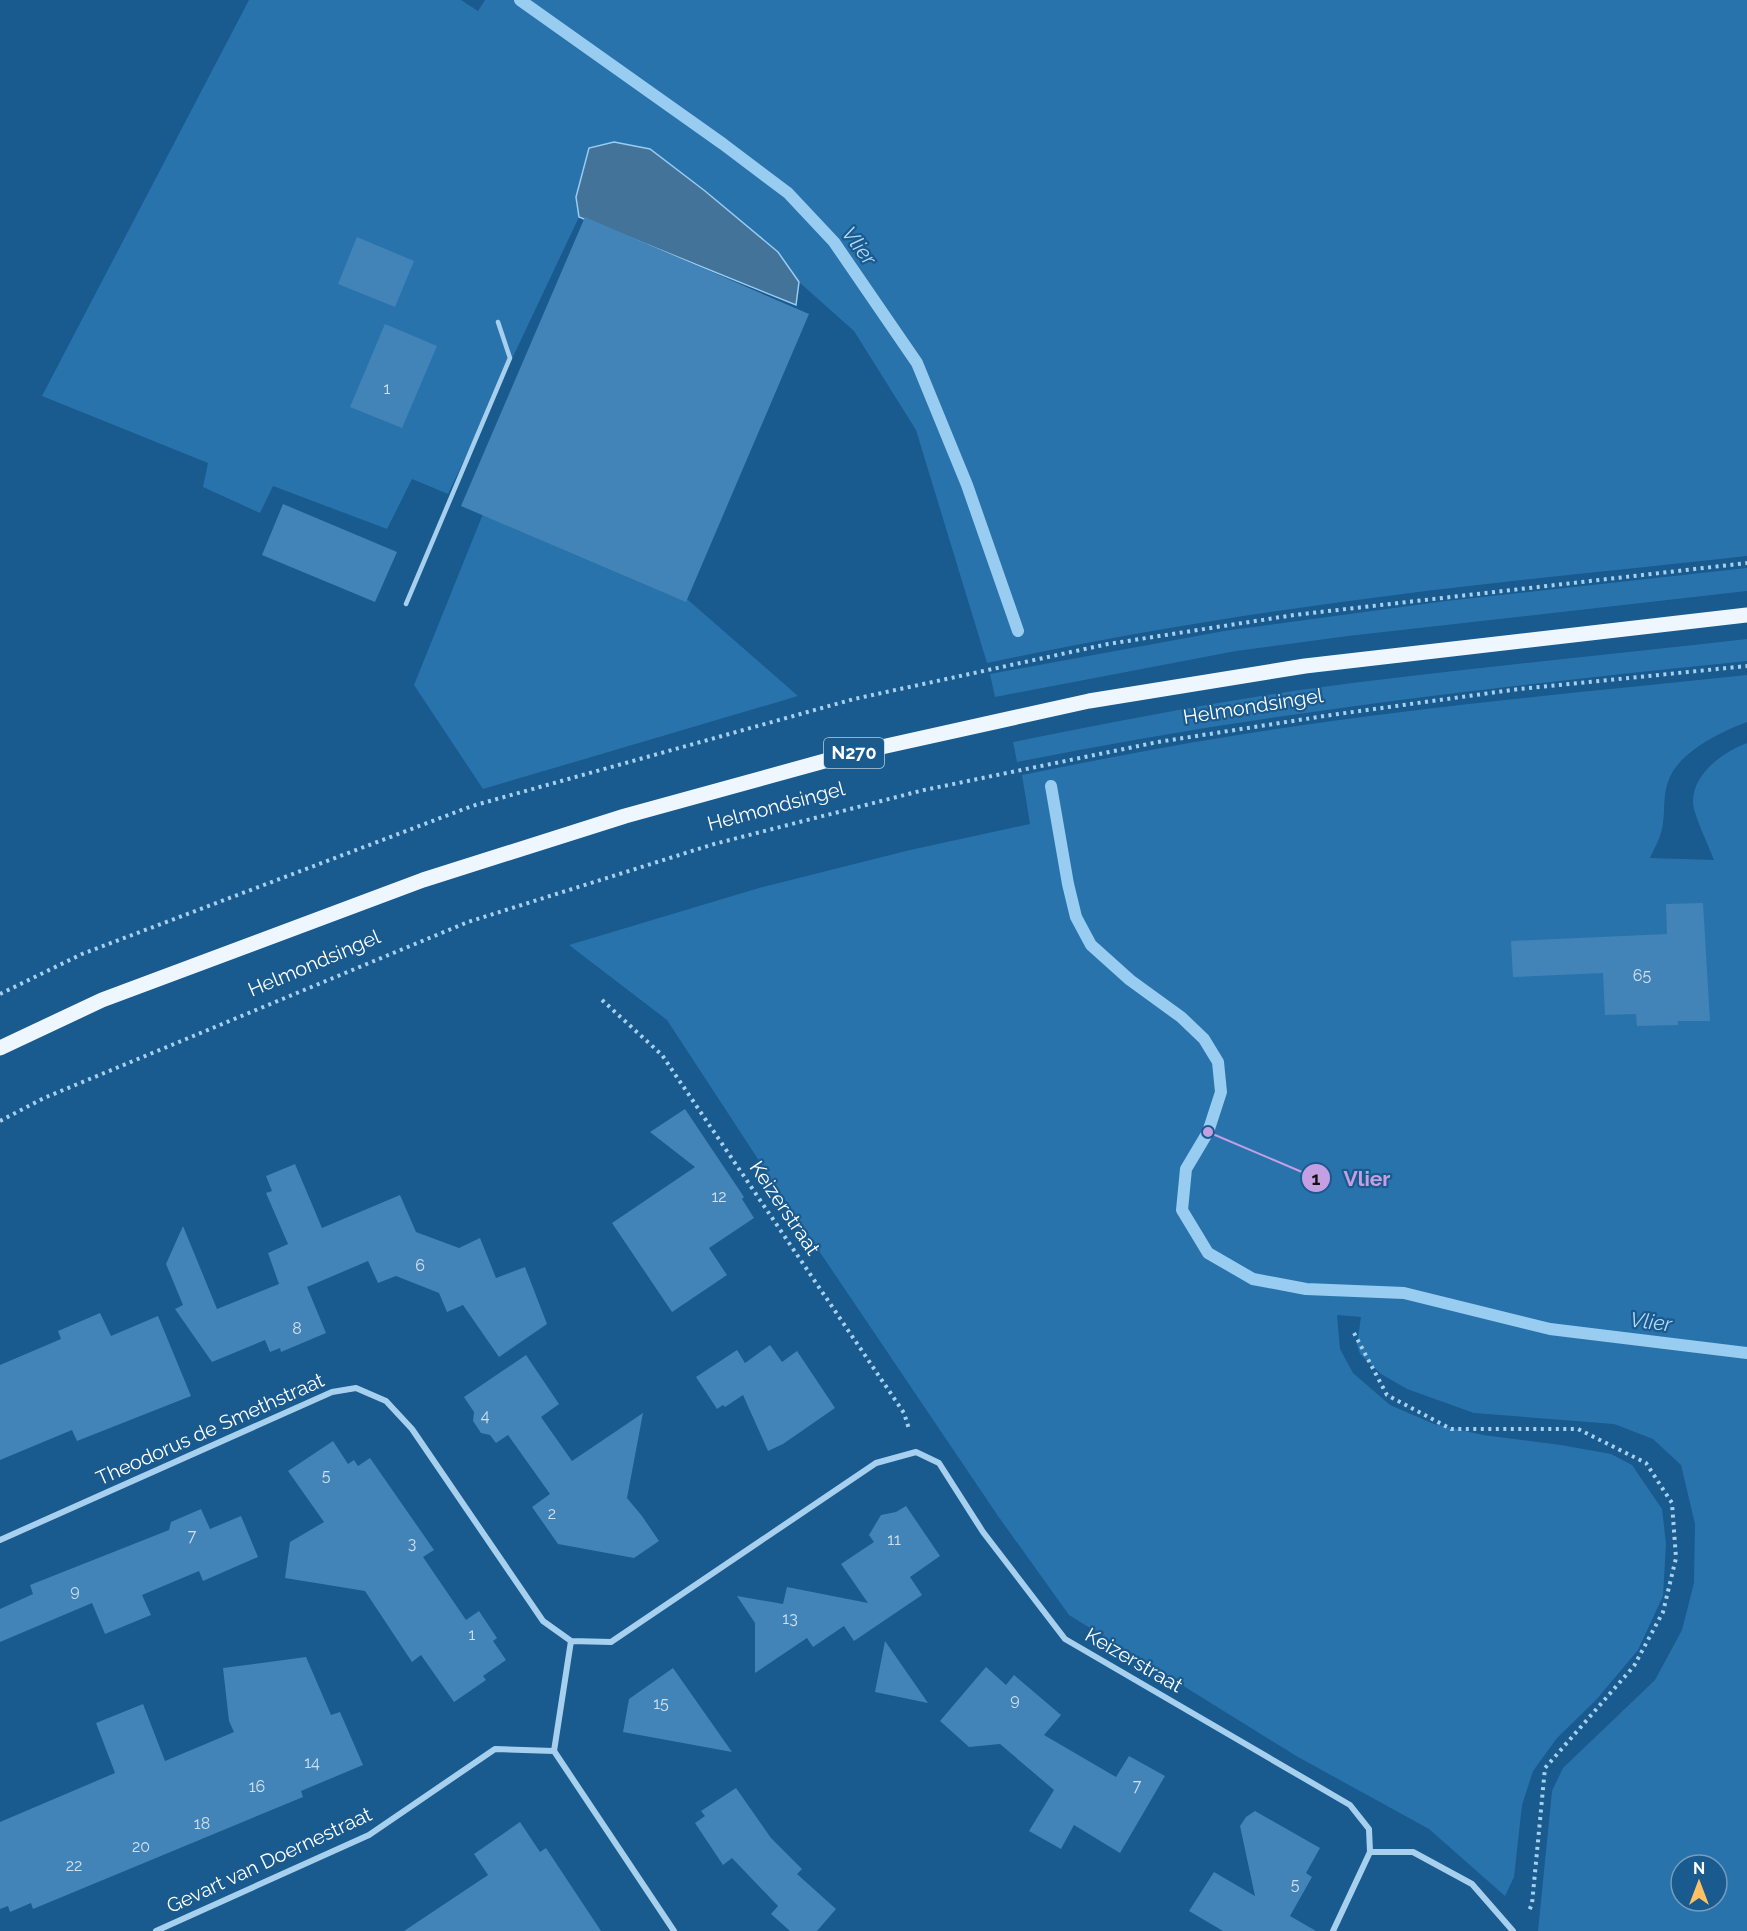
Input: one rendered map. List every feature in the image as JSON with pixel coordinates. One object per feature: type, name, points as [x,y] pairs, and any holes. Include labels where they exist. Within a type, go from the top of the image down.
[{"type":"main road","name":"Helmondsingel","points":[[0,1048],[102,1000],[423,880],[625,816],[850,754],[1089,701],[1305,666],[1747,615]]},
{"type":"street","name":"Theodorus de Smethstraat","points":[[0,1540],[332,1392],[356,1388],[386,1401],[412,1429],[543,1621],[571,1641]]},
{"type":"street","points":[[674,1931],[554,1751],[571,1641],[611,1642],[876,1463],[916,1452]]},
{"type":"street","name":"Keizerstraat","points":[[916,1452],[939,1463],[983,1532],[1065,1639],[1350,1805],[1369,1829],[1370,1852]]},
{"type":"street","name":"Gevart van Doernestraat","points":[[156,1931],[369,1835],[495,1749],[554,1751]]},
{"type":"street","points":[[1333,1931],[1370,1852],[1413,1852],[1472,1884],[1513,1931]]},
{"type":"lane","points":[[406,604],[510,358],[498,322]]},
{"type":"path","name":"Helmondsingel","points":[[0,1121],[45,1098],[468,922],[725,841],[924,790],[1158,742],[1520,689],[1747,666]]},
{"type":"path","name":"Keizerstraat","points":[[603,1000],[662,1055],[904,1413],[916,1452]]},
{"type":"path","points":[[1354,1333],[1388,1395],[1451,1429],[1578,1429],[1646,1462],[1672,1503],[1676,1558],[1663,1612],[1634,1666],[1545,1768],[1532,1904],[1525,1922]]},
{"type":"shaded area","points":[[249,0],[461,0],[478,11],[485,0],[1747,0],[1747,556],[1483,584],[1292,609],[1139,633],[987,663],[916,430],[854,331],[799,282],[778,252],[650,149],[576,197],[579,217],[448,494],[412,479],[387,529],[273,486],[260,513],[203,487],[208,463],[42,396]]},
{"type":"shaded area","points":[[614,142],[650,149],[778,252],[799,282],[796,305],[579,217],[576,197],[589,148]]},
{"type":"shaded area","points":[[485,509],[672,586],[798,696],[483,789],[414,685]]},
{"type":"shaded area","points":[[1747,568],[1747,591],[1348,636],[1236,651],[995,697],[990,674],[1224,631],[1446,601]]},
{"type":"shaded area","points":[[1747,639],[1747,661],[1381,702],[1199,729],[1017,762],[1013,742],[1300,690]]},
{"type":"shaded area","points":[[1747,675],[1747,722],[1701,745],[1680,762],[1668,782],[1661,832],[1650,858],[1714,860],[1694,809],[1694,792],[1703,774],[1719,758],[1747,743],[1747,1931],[1538,1931],[1552,1791],[1563,1768],[1655,1680],[1682,1630],[1694,1583],[1695,1524],[1681,1465],[1653,1439],[1614,1424],[1474,1413],[1407,1389],[1381,1374],[1360,1354],[1357,1344],[1361,1317],[1337,1315],[1340,1349],[1353,1373],[1390,1405],[1434,1424],[1483,1435],[1611,1454],[1632,1465],[1662,1509],[1666,1544],[1663,1596],[1638,1650],[1596,1700],[1557,1738],[1533,1771],[1522,1805],[1514,1877],[1505,1896],[1429,1829],[1298,1757],[1069,1615],[998,1516],[788,1205],[667,1020],[569,945],[759,888],[910,850],[1030,824],[1022,775],[1101,759],[1296,726],[1554,695]]},
{"type":"building","points":[[585,217],[809,314],[686,602],[461,506]]},
{"type":"building","points":[[357,237],[414,261],[395,307],[338,284]]},
{"type":"building","points":[[385,324],[437,346],[402,428],[350,407]]},
{"type":"building","points":[[283,504],[397,552],[375,602],[262,555]]},
{"type":"building","points":[[1703,903],[1710,1021],[1678,1021],[1678,1025],[1637,1026],[1636,1014],[1605,1015],[1603,973],[1513,977],[1511,941],[1667,934],[1666,904]]},
{"type":"building","points":[[685,1109],[744,1197],[742,1199],[754,1218],[709,1248],[727,1275],[672,1312],[612,1223],[695,1167],[650,1132]]},
{"type":"building","points":[[295,1164],[322,1228],[400,1195],[416,1232],[459,1248],[480,1238],[496,1278],[525,1267],[547,1324],[499,1357],[463,1305],[447,1312],[439,1293],[396,1276],[378,1283],[368,1261],[307,1287],[326,1333],[281,1352],[280,1348],[270,1352],[265,1340],[212,1362],[175,1309],[183,1305],[166,1264],[183,1226],[217,1309],[279,1284],[268,1253],[288,1244],[266,1193],[272,1191],[266,1176]]},
{"type":"building","points":[[100,1313],[111,1336],[158,1316],[191,1396],[77,1441],[72,1430],[0,1460],[0,1365],[61,1339],[58,1331]]},
{"type":"building","points":[[770,1345],[782,1362],[797,1351],[835,1408],[783,1444],[768,1451],[743,1395],[725,1407],[723,1405],[717,1409],[696,1377],[737,1350],[745,1363]]},
{"type":"building","points":[[526,1355],[559,1404],[541,1417],[572,1461],[643,1413],[627,1498],[659,1541],[634,1558],[558,1544],[532,1507],[550,1494],[508,1435],[496,1443],[490,1435],[481,1433],[473,1421],[474,1412],[464,1397]]},
{"type":"building","points":[[333,1441],[348,1464],[354,1460],[358,1466],[370,1458],[434,1550],[423,1557],[466,1620],[479,1611],[497,1638],[493,1641],[506,1660],[483,1676],[486,1680],[454,1702],[421,1655],[412,1662],[365,1591],[285,1578],[290,1542],[324,1522],[288,1471]]},
{"type":"building","points":[[906,1506],[940,1556],[910,1577],[922,1595],[854,1641],[844,1626],[813,1647],[807,1638],[755,1673],[755,1623],[737,1596],[783,1604],[787,1587],[868,1603],[841,1564],[874,1542],[869,1535],[881,1515],[896,1512]]},
{"type":"building","points":[[201,1509],[210,1529],[241,1516],[258,1557],[203,1581],[199,1571],[142,1595],[151,1615],[105,1634],[92,1603],[0,1642],[0,1609],[33,1594],[30,1585],[169,1530],[171,1522]]},
{"type":"building","points":[[885,1641],[928,1703],[875,1692]]},
{"type":"building","points":[[306,1657],[331,1715],[340,1712],[363,1765],[301,1791],[303,1797],[33,1909],[31,1903],[10,1912],[8,1906],[0,1909],[0,1822],[115,1773],[96,1723],[143,1704],[165,1761],[234,1732],[229,1721],[223,1668]]},
{"type":"building","points":[[986,1667],[1006,1685],[1014,1675],[1061,1715],[1044,1735],[1116,1777],[1129,1756],[1165,1776],[1120,1853],[1074,1825],[1061,1849],[1029,1831],[1054,1790],[1000,1744],[969,1747],[940,1721]]},
{"type":"building","points":[[673,1668],[732,1752],[623,1732],[629,1699]]},
{"type":"building","points":[[736,1788],[771,1838],[802,1869],[797,1874],[836,1909],[817,1931],[790,1931],[771,1914],[778,1906],[732,1858],[723,1865],[695,1823],[705,1816],[701,1811]]},
{"type":"building","points":[[1255,1811],[1320,1848],[1306,1873],[1312,1877],[1290,1916],[1316,1931],[1223,1931],[1189,1911],[1214,1872],[1255,1896],[1240,1826],[1246,1817]]},
{"type":"building","points":[[520,1822],[540,1852],[546,1848],[601,1931],[404,1931],[488,1875],[474,1854]]},
{"type":"waterway","name":"Vlier","points":[[520,0],[788,193],[834,242],[917,363],[967,485],[1018,631]]},
{"type":"waterway","name":"Vlier","points":[[1051,786],[1076,917],[1091,945],[1130,980],[1181,1017],[1204,1039],[1218,1062],[1221,1092],[1208,1132],[1186,1169],[1182,1210],[1208,1253],[1253,1279],[1306,1289],[1404,1293],[1550,1329],[1747,1353]]},
{"type":"place","name":"Vlier","points":[[1208,1132]]}]
